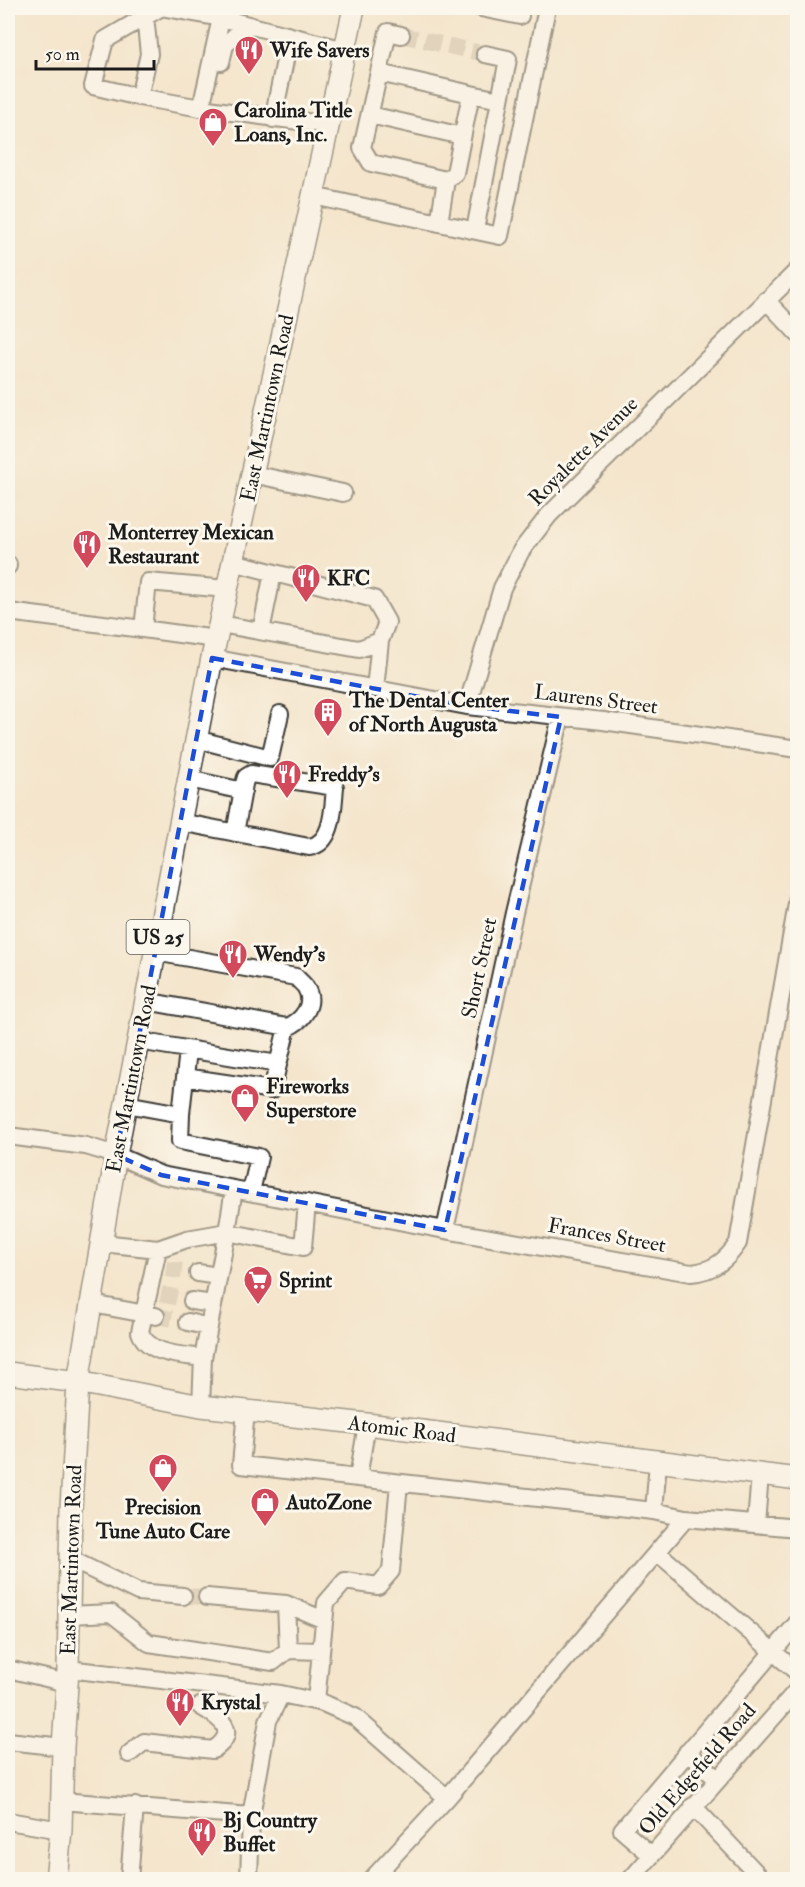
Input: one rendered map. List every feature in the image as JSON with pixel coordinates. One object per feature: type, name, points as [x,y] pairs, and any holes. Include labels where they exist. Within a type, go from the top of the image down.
[{"type":"main road","name":"East Martintown Road","points":[[56,1880],[61,1830],[68,1676],[71,1508],[78,1382],[116,1155],[196,739],[354,8]]},
{"type":"main road","name":"Atomic Road","points":[[8,1373],[78,1382],[201,1406],[367,1424],[798,1479]]},
{"type":"street","points":[[160,8],[105,40],[93,86],[138,97],[202,103],[273,118],[329,125]]},
{"type":"street","points":[[166,8],[221,18],[345,50]]},
{"type":"street","points":[[481,8],[520,16]]},
{"type":"street","points":[[313,196],[500,236],[547,8]]},
{"type":"street","points":[[138,97],[149,54],[144,16]]},
{"type":"street","points":[[202,103],[221,18]]},
{"type":"street","points":[[202,103],[216,86],[225,45],[247,25]]},
{"type":"street","points":[[400,35],[388,32],[362,148],[371,163],[447,180]]},
{"type":"street","points":[[273,118],[290,36]]},
{"type":"street","points":[[475,230],[508,59],[485,54]]},
{"type":"street","points":[[379,73],[500,100]]},
{"type":"street","points":[[439,223],[447,180],[455,172],[471,94]]},
{"type":"street","points":[[370,115],[462,136]]},
{"type":"street","name":"Royalette Avenue","points":[[467,706],[502,588],[521,551],[534,532],[798,270]]},
{"type":"street","points":[[766,300],[798,334]]},
{"type":"street","points":[[252,474],[343,493]]},
{"type":"street","points":[[233,562],[374,599],[387,622],[380,641],[375,688]]},
{"type":"street","points":[[261,631],[273,573]]},
{"type":"street","points":[[142,629],[148,582],[227,589]]},
{"type":"street","points":[[8,612],[216,640],[261,631],[359,649],[380,641]]},
{"type":"street","name":"Laurens Street","points":[[216,640],[375,688],[467,706],[798,750]]},
{"type":"street","points":[[196,739],[270,758],[280,714]]},
{"type":"street","name":"Short Street","points":[[445,1230],[514,913],[561,717]]},
{"type":"street","points":[[180,822],[235,833],[309,847],[317,846],[324,841],[328,830],[335,787],[255,773],[246,777],[235,833]]},
{"type":"street","points":[[189,778],[243,791]]},
{"type":"street","name":"Frances Street","points":[[8,1136],[86,1146],[116,1155],[162,1175],[445,1230],[691,1273],[711,1269],[722,1263],[738,1244],[798,898]]},
{"type":"street","points":[[146,1001],[287,1027],[297,1023],[306,1013],[309,1000],[307,989],[296,977],[156,952]]},
{"type":"street","points":[[185,1077],[272,1090],[287,1027]]},
{"type":"street","points":[[138,1041],[278,1064]]},
{"type":"street","points":[[188,1050],[180,1141],[259,1157],[251,1192]]},
{"type":"street","points":[[126,1104],[181,1114]]},
{"type":"street","points":[[201,1406],[203,1358],[234,1189]]},
{"type":"street","points":[[102,1243],[158,1249],[187,1239],[227,1232],[303,1246],[307,1203]]},
{"type":"street","points":[[158,1249],[160,1268],[150,1315],[140,1332],[142,1338],[150,1347],[203,1358]]},
{"type":"street","points":[[198,1273],[218,1276]]},
{"type":"street","points":[[192,1301],[213,1304]]},
{"type":"street","points":[[92,1304],[150,1315]]},
{"type":"street","points":[[188,1322],[208,1327]]},
{"type":"street","points":[[246,1411],[241,1465],[654,1511],[686,1518],[798,1528]]},
{"type":"street","points":[[358,1478],[367,1424]]},
{"type":"street","points":[[654,1511],[658,1462]]},
{"type":"street","points":[[756,1524],[759,1474]]},
{"type":"street","points":[[316,1701],[326,1603],[345,1581],[378,1586],[391,1570],[399,1483]]},
{"type":"street","points":[[371,1880],[447,1798],[686,1518]]},
{"type":"street","points":[[658,1553],[798,1673]]},
{"type":"street","points":[[70,1559],[138,1592],[183,1596]]},
{"type":"street","points":[[207,1597],[286,1604],[324,1620]]},
{"type":"street","points":[[286,1604],[288,1650]]},
{"type":"street","points":[[69,1615],[111,1613],[149,1644],[273,1662],[288,1650],[321,1650]]},
{"type":"street","points":[[651,1855],[621,1830],[798,1622]]},
{"type":"street","points":[[8,1669],[281,1694],[316,1701],[355,1717],[447,1798]]},
{"type":"street","name":"Old Edgefield Road","points":[[630,1880],[798,1689]]},
{"type":"street","points":[[249,1880],[251,1816],[268,1721],[281,1694]]},
{"type":"street","points":[[129,1754],[144,1742],[213,1750],[221,1745],[226,1736],[220,1717],[200,1706]]},
{"type":"street","points":[[8,1741],[63,1747]]},
{"type":"street","points":[[687,1752],[717,1779]]},
{"type":"street","points":[[61,1801],[251,1816]]},
{"type":"street","points":[[129,1880],[135,1806]]},
{"type":"street","points":[[693,1806],[763,1880]]},
{"type":"street","points":[[8,1821],[61,1830]]},
{"type":"highlighted area","points":[[212,658],[467,706],[561,717],[445,1230],[161,1175],[116,1155]]},
{"type":"tunnel","points":[[401,35],[485,54]]},
{"type":"tunnel","points":[[166,1269],[198,1273]]},
{"type":"tunnel","points":[[161,1294],[192,1301]]},
{"type":"tunnel","points":[[156,1316],[188,1322]]},
{"type":"tunnel","points":[[183,1596],[207,1597]]},
{"type":"place","name":"Wife Savers","points":[[249,76]]},
{"type":"place","name":"Carolina Title Loans, Inc.","points":[[213,148]]},
{"type":"place","name":"Monterrey Mexican Restaurant","points":[[87,570]]},
{"type":"place","name":"KFC","points":[[306,604]]},
{"type":"place","name":"The Dental Center of North Augusta","points":[[328,738]]},
{"type":"place","name":"Freddy's","points":[[287,800]]},
{"type":"place","name":"Wendy's","points":[[233,980]]},
{"type":"place","name":"Fireworks Superstore","points":[[245,1124]]},
{"type":"place","name":"Sprint","points":[[258,1306]]},
{"type":"place","name":"Precision Tune Auto Care","points":[[163,1494]]},
{"type":"place","name":"AutoZone","points":[[265,1528]]},
{"type":"place","name":"Krystal","points":[[180,1728]]},
{"type":"place","name":"Bj Country Buffet","points":[[202,1858]]}]
